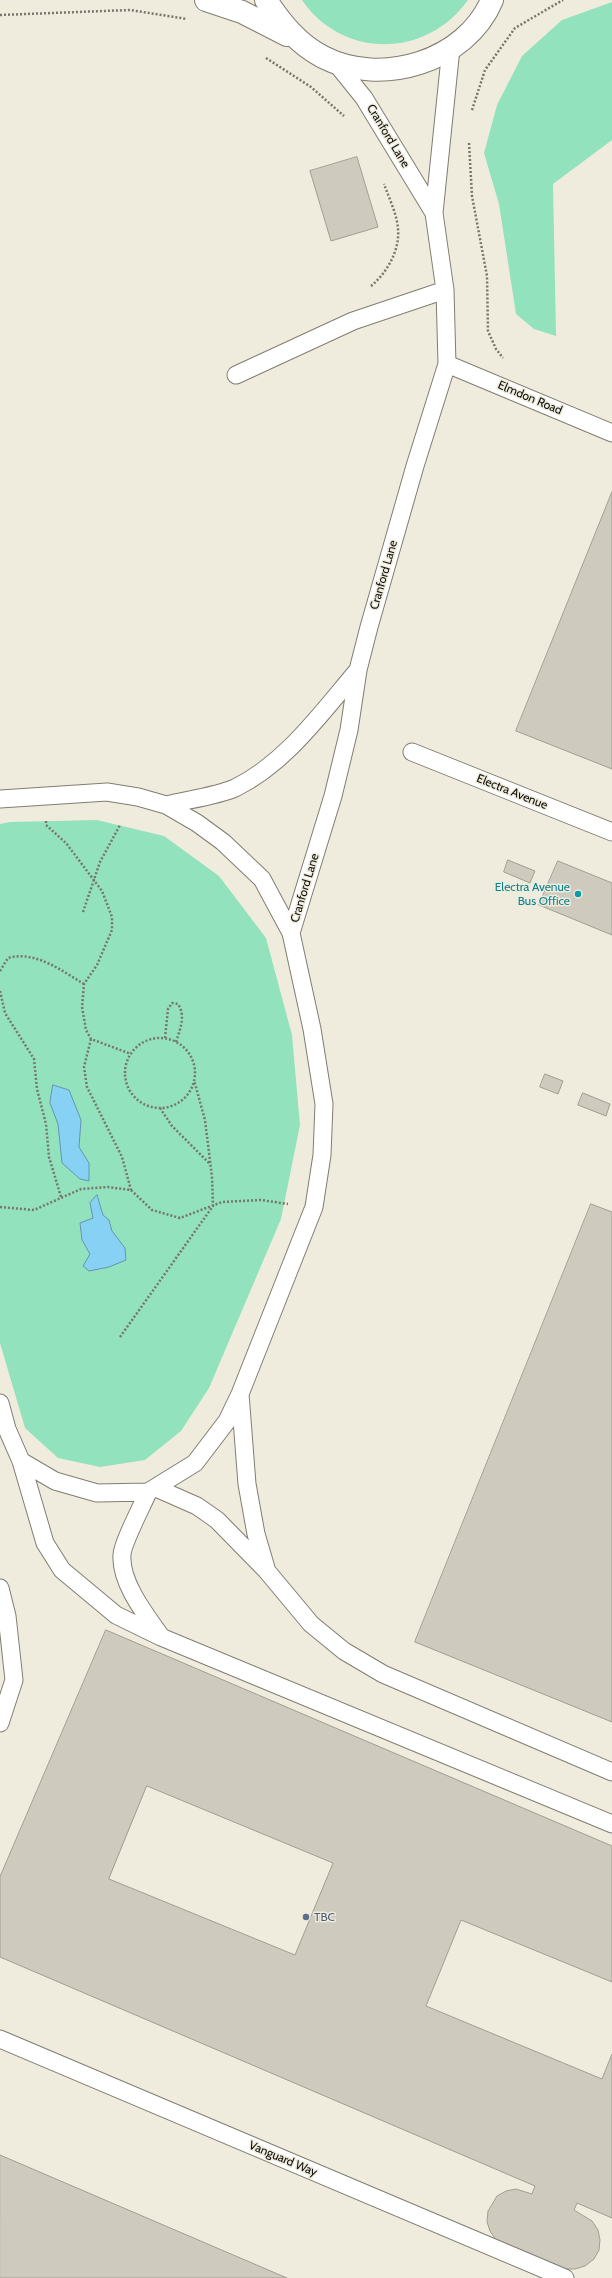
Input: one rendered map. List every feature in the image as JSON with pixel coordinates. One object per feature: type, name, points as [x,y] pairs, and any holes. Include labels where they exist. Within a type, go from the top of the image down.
[{"type":"street","points":[[206,0],[242,12],[264,22],[335,62],[361,69],[394,70],[423,62],[451,48],[475,27],[493,2]]},
{"type":"street","points":[[266,0],[281,23],[306,46]]},
{"type":"lane","name":"Cranford Lane","points":[[291,934],[333,796],[348,737],[358,670],[415,466],[447,364],[445,290],[434,213],[451,48]]},
{"type":"lane","name":"Cranford Lane","points":[[335,62],[364,98],[434,213]]},
{"type":"lane","points":[[236,375],[353,321],[445,290]]},
{"type":"lane","name":"Elmdon Road","points":[[447,364],[612,433]]},
{"type":"lane","points":[[166,805],[233,788],[269,768],[358,670]]},
{"type":"lane","name":"Electra Avenue","points":[[412,752],[612,832]]},
{"type":"lane","points":[[0,799],[107,792],[138,797],[166,805],[223,842],[262,878],[291,934],[312,1029],[324,1104],[322,1155],[314,1207],[240,1394],[227,1422],[195,1463],[152,1490],[122,1554],[127,1581],[139,1606],[161,1637]]},
{"type":"lane","points":[[240,1394],[247,1484],[256,1534],[266,1570]]},
{"type":"lane","points":[[0,1403],[4,1432],[20,1461],[45,1543],[62,1570],[116,1615],[161,1637],[612,1824]]},
{"type":"lane","points":[[20,1461],[55,1481],[97,1493],[152,1490],[197,1506],[217,1520],[266,1570],[311,1624],[344,1651],[383,1674],[612,1772]]},
{"type":"lane","points":[[0,1588],[7,1616],[14,1680],[0,1723]]},
{"type":"lane","name":"Vanguard Way","points":[[0,2039],[565,2278]]},
{"type":"path","points":[[471,111],[485,70],[515,28],[563,0]]},
{"type":"path","points":[[0,15],[130,10],[190,20]]},
{"type":"path","points":[[261,55],[311,87],[349,120]]},
{"type":"path","points":[[469,145],[472,196],[487,276],[488,331],[496,349]]},
{"type":"path","points":[[368,289],[380,278],[393,257],[398,229],[382,178]]},
{"type":"path","points":[[46,796],[46,825],[66,844],[102,891],[112,917],[112,930],[98,965],[84,984],[82,1007],[86,1030],[92,1040],[130,1054]]},
{"type":"path","points":[[83,912],[100,862],[120,825]]},
{"type":"path","points":[[0,971],[8,958],[19,955],[46,962],[84,984]]},
{"type":"path","points":[[0,991],[5,1013],[34,1059],[37,1089],[46,1124],[49,1157],[61,1198]]},
{"type":"path","points":[[165,1038],[168,1009],[172,1003],[178,1004],[183,1011],[181,1026],[176,1042]]},
{"type":"path","points":[[153,1038],[165,1038],[176,1042],[185,1048],[195,1069],[194,1080],[190,1091],[182,1100],[172,1106],[160,1108],[149,1106],[138,1101],[130,1092],[126,1081],[125,1070],[130,1054],[143,1042],[153,1038]]},
{"type":"path","points":[[92,1040],[84,1067],[88,1087],[122,1157],[131,1190],[152,1210],[180,1218],[222,1202],[260,1200],[314,1207]]},
{"type":"path","points":[[120,1337],[213,1206],[205,1120],[194,1080]]},
{"type":"path","points":[[160,1108],[172,1126],[210,1164]]},
{"type":"path","points":[[0,1207],[34,1210],[81,1189],[108,1187],[131,1190]]},
{"type":"green space","points":[[302,0],[468,0],[451,19],[431,33],[408,41],[385,44],[362,42],[339,33],[319,20]]},
{"type":"green space","points":[[612,2],[612,140],[553,184],[556,336],[534,329],[516,314],[499,204],[484,153],[497,105],[522,56],[562,20]]},
{"type":"green space","points":[[97,820],[164,836],[219,876],[266,938],[292,1035],[300,1125],[281,1219],[209,1388],[181,1431],[145,1460],[100,1467],[58,1458],[25,1428],[0,1343],[0,824],[10,822]]},
{"type":"water","points":[[53,1085],[69,1090],[81,1120],[79,1147],[89,1163],[89,1181],[80,1179],[62,1163],[58,1124],[50,1103]]},
{"type":"water","points":[[97,1195],[103,1215],[109,1220],[112,1231],[125,1248],[126,1260],[109,1267],[89,1271],[83,1266],[90,1254],[82,1240],[80,1223],[93,1218],[90,1203]]},
{"type":"building","points":[[357,157],[378,227],[331,241],[310,171]]},
{"type":"building","points":[[612,492],[612,769],[516,731]]},
{"type":"building","points":[[508,860],[535,871],[530,883],[504,872]]},
{"type":"building","name":"Electra Avenue Bus Office","points":[[558,861],[612,883],[612,935],[539,905]]},
{"type":"building","points":[[545,1074],[563,1081],[558,1094],[540,1087]]},
{"type":"building","points":[[583,1093],[610,1104],[606,1116],[578,1105]]},
{"type":"building","points":[[591,1204],[612,1212],[612,1722],[415,1642]]},
{"type":"building","name":"TBC","points":[[106,1630],[612,1846],[612,1982],[461,1920],[426,2006],[602,2079],[612,2054],[612,2218],[577,2203],[574,2210],[592,2221],[598,2230],[600,2240],[599,2250],[594,2259],[585,2266],[575,2269],[565,2269],[496,2240],[490,2231],[487,2222],[488,2211],[497,2196],[506,2191],[516,2189],[532,2194],[535,2186],[0,1957],[0,1877]],"holes":[[[147,1786],[333,1863],[295,1955],[109,1879]]]},
{"type":"building","points":[[0,2155],[287,2278],[0,2278]]},
{"type":"place","name":"Electra Avenue Bus Office","points":[[578,894]]},
{"type":"place","name":"TBC","points":[[306,1917]]}]
